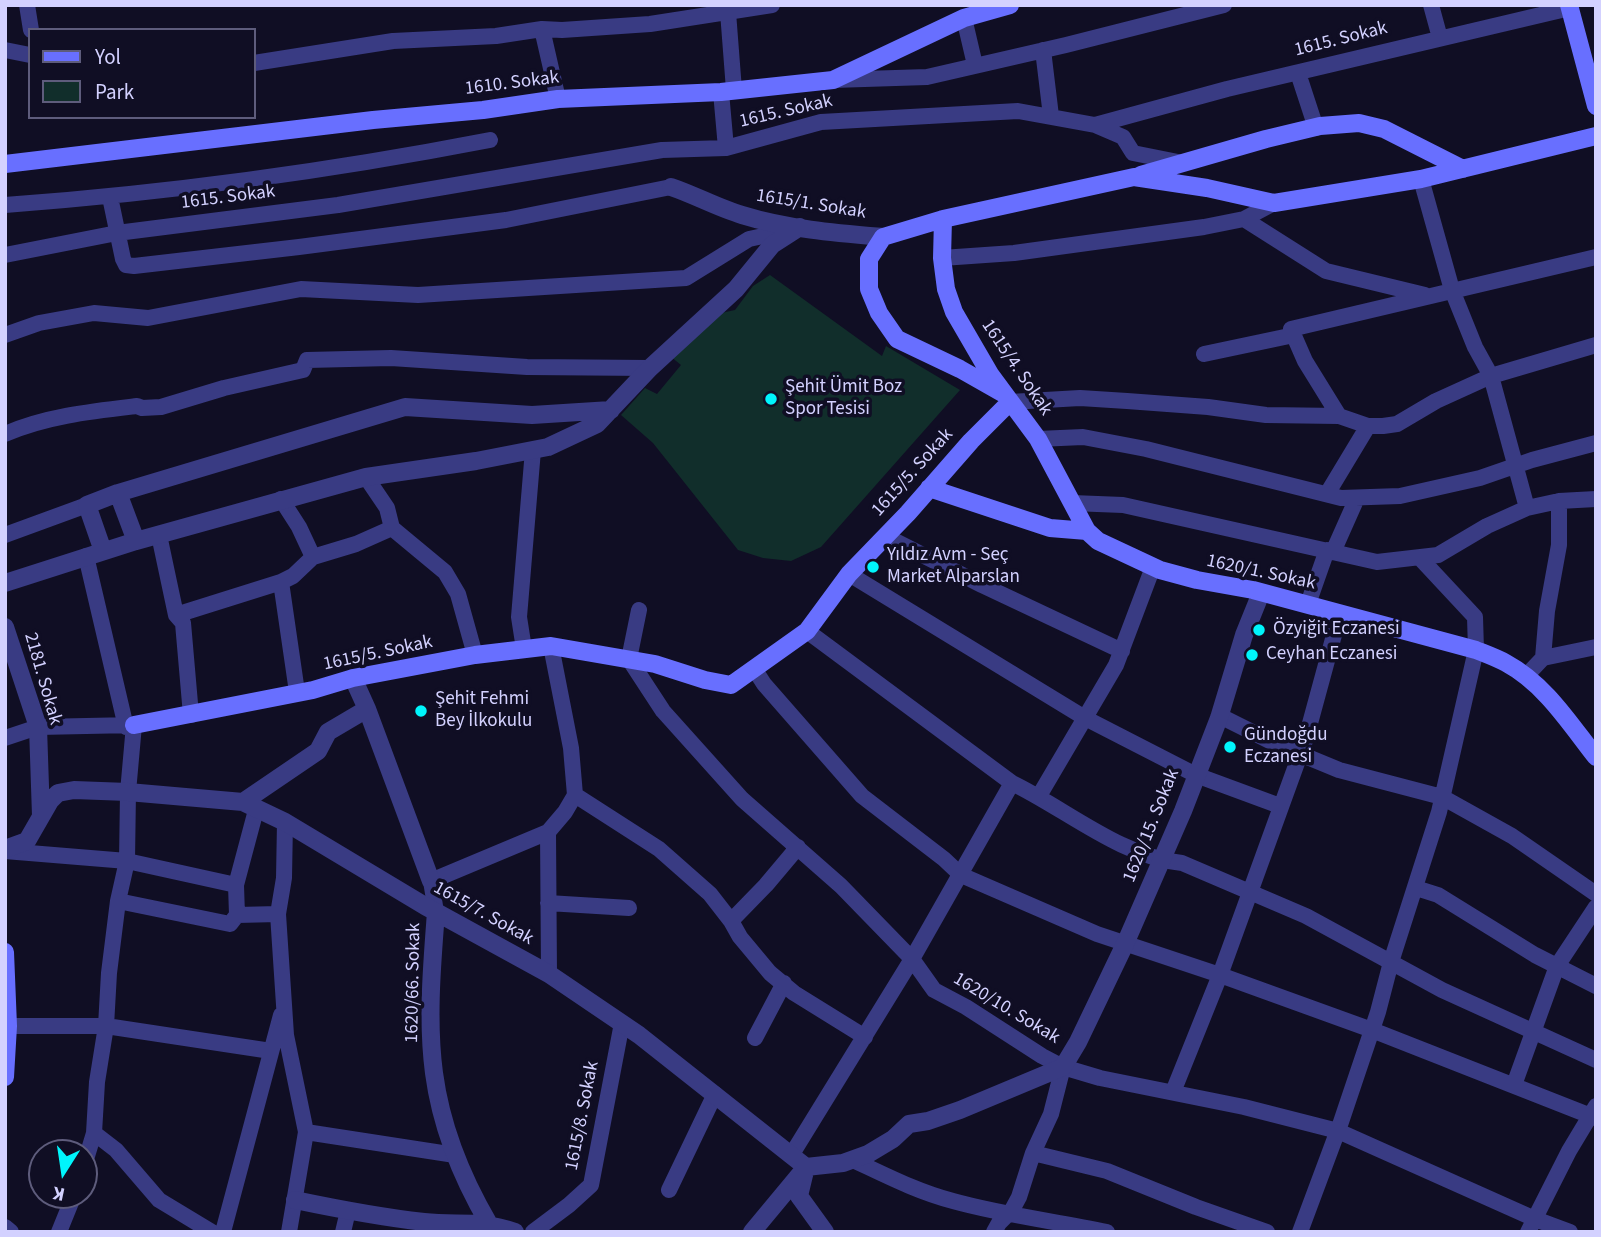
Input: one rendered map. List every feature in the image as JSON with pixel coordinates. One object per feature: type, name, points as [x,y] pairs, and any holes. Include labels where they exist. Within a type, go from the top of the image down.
[{"type":"main road","name":"1610. Sokak","points":[[5,164],[373,120],[483,110],[558,99],[727,91],[832,80],[980,9],[1010,5]]},
{"type":"main road","points":[[1573,6],[1596,106]]},
{"type":"main road","points":[[883,237],[943,219],[1134,177],[1266,139],[1316,128],[1359,123],[1384,129],[1463,169]]},
{"type":"main road","points":[[1134,177],[1208,188],[1274,203],[1421,179],[1596,136]]},
{"type":"main road","name":"1615/4. Sokak","points":[[943,219],[942,258],[946,289],[954,312],[1007,398],[1038,439],[1087,531]]},
{"type":"main road","name":"1615/1. Sokak","points":[[883,237],[869,259],[869,289],[879,313],[897,339],[960,369],[1007,398]]},
{"type":"main road","name":"1615/5. Sokak","points":[[130,726],[298,692],[353,678],[475,655],[551,646],[629,659],[731,685],[807,631],[849,574],[1003,406],[1007,398]]},
{"type":"main road","name":"1620/1. Sokak","points":[[929,488],[1050,528],[1087,531],[1098,541],[1153,567],[1197,580],[1308,604],[1476,650],[1506,662],[1526,676],[1550,699],[1596,757]]},
{"type":"main road","points":[[5,952],[8,1026],[5,1077]]},
{"type":"street","points":[[27,5],[31,28]]},
{"type":"street","points":[[256,63],[393,41],[496,36],[542,29],[650,24],[772,5]]},
{"type":"street","points":[[832,80],[927,77],[1224,5]]},
{"type":"street","points":[[1431,5],[1440,38]]},
{"type":"street","name":"1615. Sokak","points":[[5,255],[117,233],[338,205],[662,150],[726,148],[821,122],[1018,111],[1095,125],[1227,89],[1573,6]]},
{"type":"street","points":[[726,148],[728,12]]},
{"type":"street","points":[[964,18],[975,65]]},
{"type":"street","points":[[542,29],[558,99]]},
{"type":"street","points":[[5,50],[28,55]]},
{"type":"street","points":[[1043,50],[1051,116]]},
{"type":"street","points":[[1298,73],[1316,128]]},
{"type":"street","points":[[1095,125],[1123,137],[1133,153],[1183,163]]},
{"type":"street","points":[[5,205],[110,197],[378,162],[490,140]]},
{"type":"street","points":[[1421,179],[1451,290],[1475,347],[1491,376],[1527,508]]},
{"type":"street","points":[[110,197],[126,265],[134,266],[506,219],[671,187]]},
{"type":"street","name":"1615/1. Sokak","points":[[671,187],[740,215],[832,233],[883,237]]},
{"type":"street","points":[[942,258],[1014,253],[1204,227],[1244,219],[1274,203]]},
{"type":"street","points":[[1244,219],[1325,271],[1427,296]]},
{"type":"street","points":[[5,583],[136,541],[366,477],[476,461],[548,447],[597,424],[650,368],[736,289],[772,245],[800,227]]},
{"type":"street","points":[[5,335],[39,323],[94,313],[148,318],[301,289],[418,295],[686,278],[749,239],[763,236],[781,239]]},
{"type":"street","points":[[1204,354],[1451,290],[1596,257]]},
{"type":"street","points":[[1292,332],[1305,361],[1339,416]]},
{"type":"street","points":[[1007,398],[1080,398],[1208,407],[1266,415],[1339,416],[1368,426],[1396,424],[1436,401],[1491,376],[1596,345]]},
{"type":"street","points":[[5,434],[22,427],[91,412],[137,406],[162,407],[224,388],[303,370],[307,360],[391,358],[527,367],[650,368]]},
{"type":"street","points":[[5,535],[118,494],[405,407],[532,415],[611,410]]},
{"type":"street","points":[[1327,494],[1368,426]]},
{"type":"street","points":[[1038,439],[1083,437],[1188,458],[1340,498],[1400,496],[1480,478],[1596,443]]},
{"type":"street","points":[[524,649],[519,617],[534,450]]},
{"type":"street","points":[[366,477],[387,508],[392,528],[445,572],[458,594],[475,655]]},
{"type":"street","points":[[118,494],[136,541]]},
{"type":"street","points":[[1308,604],[1330,551],[1357,498]]},
{"type":"street","points":[[281,499],[299,527],[313,557]]},
{"type":"street","points":[[1072,503],[1123,505],[1377,562],[1438,555],[1487,526],[1527,508],[1559,501],[1596,499]]},
{"type":"street","points":[[1543,658],[1547,611],[1559,545],[1559,501]]},
{"type":"street","points":[[87,505],[103,551]]},
{"type":"street","points":[[176,615],[281,582],[293,576],[313,557],[356,544],[392,528]]},
{"type":"street","points":[[159,535],[176,615],[183,623],[191,715]]},
{"type":"street","points":[[885,536],[982,585],[1122,650]]},
{"type":"street","points":[[86,556],[130,726],[127,861],[118,901],[92,1139]]},
{"type":"street","points":[[1300,1232],[1338,1131],[1416,888],[1442,797],[1476,650],[1475,617],[1420,558]]},
{"type":"street","points":[[1038,796],[1116,664],[1153,567]]},
{"type":"street","points":[[849,574],[1084,718],[1196,775],[1280,806]]},
{"type":"street","points":[[281,582],[298,692]]},
{"type":"street","name":"1620/15. Sokak","points":[[994,1232],[1019,1198],[1051,1114],[1063,1067],[1078,1042],[1162,861],[1219,718],[1244,635],[1261,593]]},
{"type":"street","points":[[629,659],[639,610]]},
{"type":"street","points":[[1173,1091],[1220,975],[1306,738],[1340,613]]},
{"type":"street","name":"2181. Sokak","points":[[5,627],[38,727],[41,819]]},
{"type":"street","points":[[807,631],[1012,783],[1098,833],[1162,861],[1182,863],[1306,916],[1442,990],[1596,1060]]},
{"type":"street","points":[[353,678],[431,881],[548,832],[575,795],[571,748],[551,646]]},
{"type":"street","points":[[1526,676],[1543,658],[1588,648],[1596,659]]},
{"type":"street","name":"1620/10. Sokak","points":[[629,659],[663,711],[742,799],[841,886],[912,959],[934,990],[1063,1067],[1100,1078],[1277,1114],[1338,1131],[1532,1225],[1570,1232]]},
{"type":"street","points":[[755,670],[764,684],[862,796],[961,875],[1125,944],[1220,975],[1594,1113],[1569,1151],[1532,1225]]},
{"type":"street","points":[[118,901],[230,924],[237,915],[236,885],[249,806],[318,751],[328,732],[367,709]]},
{"type":"street","points":[[1219,718],[1339,769],[1442,797],[1512,836],[1596,894]]},
{"type":"street","name":"1615/5. Sokak","points":[[5,738],[38,727],[130,726]]},
{"type":"street","points":[[792,1154],[912,959],[1012,783]]},
{"type":"street","name":"1615/7. Sokak","points":[[41,819],[50,801],[58,793],[74,790],[128,792],[249,806],[285,822],[436,912],[549,974],[622,1023],[806,1167]]},
{"type":"street","points":[[575,795],[659,849],[710,894],[740,937],[770,973],[794,993],[865,1037]]},
{"type":"street","points":[[5,850],[27,841],[41,819]]},
{"type":"street","points":[[285,822],[284,878],[278,914],[286,1035],[306,1132],[289,1232]]},
{"type":"street","points":[[548,832],[549,974]]},
{"type":"street","points":[[731,921],[798,847]]},
{"type":"street","points":[[5,850],[127,861],[236,885]]},
{"type":"street","name":"1620/66. Sokak","points":[[431,881],[436,912],[431,988],[434,1073],[455,1155],[489,1224]]},
{"type":"street","points":[[1416,888],[1438,895],[1535,956],[1596,986]]},
{"type":"street","points":[[548,903],[629,908]]},
{"type":"street","points":[[1514,1085],[1558,966],[1596,907]]},
{"type":"street","points":[[237,915],[278,914]]},
{"type":"street","points":[[755,1038],[784,983]]},
{"type":"street","points":[[223,1232],[284,1002]]},
{"type":"street","name":"1615/8. Sokak","points":[[533,1232],[592,1185],[622,1023]]},
{"type":"street","points":[[8,1026],[106,1026],[271,1051]]},
{"type":"street","points":[[752,1232],[806,1167],[853,1160],[893,1139],[909,1124],[928,1121],[960,1110],[1063,1067]]},
{"type":"street","points":[[669,1190],[715,1094]]},
{"type":"street","points":[[306,1132],[455,1155]]},
{"type":"street","points":[[94,1133],[116,1150],[159,1200],[212,1232]]},
{"type":"street","points":[[1034,1153],[1107,1171],[1267,1232]]},
{"type":"street","points":[[853,1160],[950,1200],[1006,1214],[1107,1232]]},
{"type":"street","points":[[806,1167],[799,1196],[825,1232]]},
{"type":"street","points":[[295,1200],[427,1227],[489,1224],[515,1232]]},
{"type":"street","points":[[59,1232],[68,1209]]},
{"type":"street","points":[[343,1232],[348,1211]]},
{"type":"street","points":[[5,1227],[11,1232]]},
{"type":"green space","points":[[770,275],[882,356],[886,346],[960,390],[821,547],[791,561],[763,558],[738,550],[653,443],[621,415],[645,388],[657,394],[681,365],[670,356],[721,313],[735,310],[753,286]]},
{"type":"place","name":"Şehit Ümit Boz Spor Tesisi","points":[[771,399]]},
{"type":"place","name":"Yıldız Avm - Seç Market Alparslan","points":[[873,567]]},
{"type":"place","name":"Özyiğit Eczanesi","points":[[1259,630]]},
{"type":"place","name":"Ceyhan Eczanesi","points":[[1252,655]]},
{"type":"place","name":"Şehit Fehmi Bey İlkokulu","points":[[421,711]]},
{"type":"place","name":"Gündoğdu Eczanesi","points":[[1230,747]]}]
